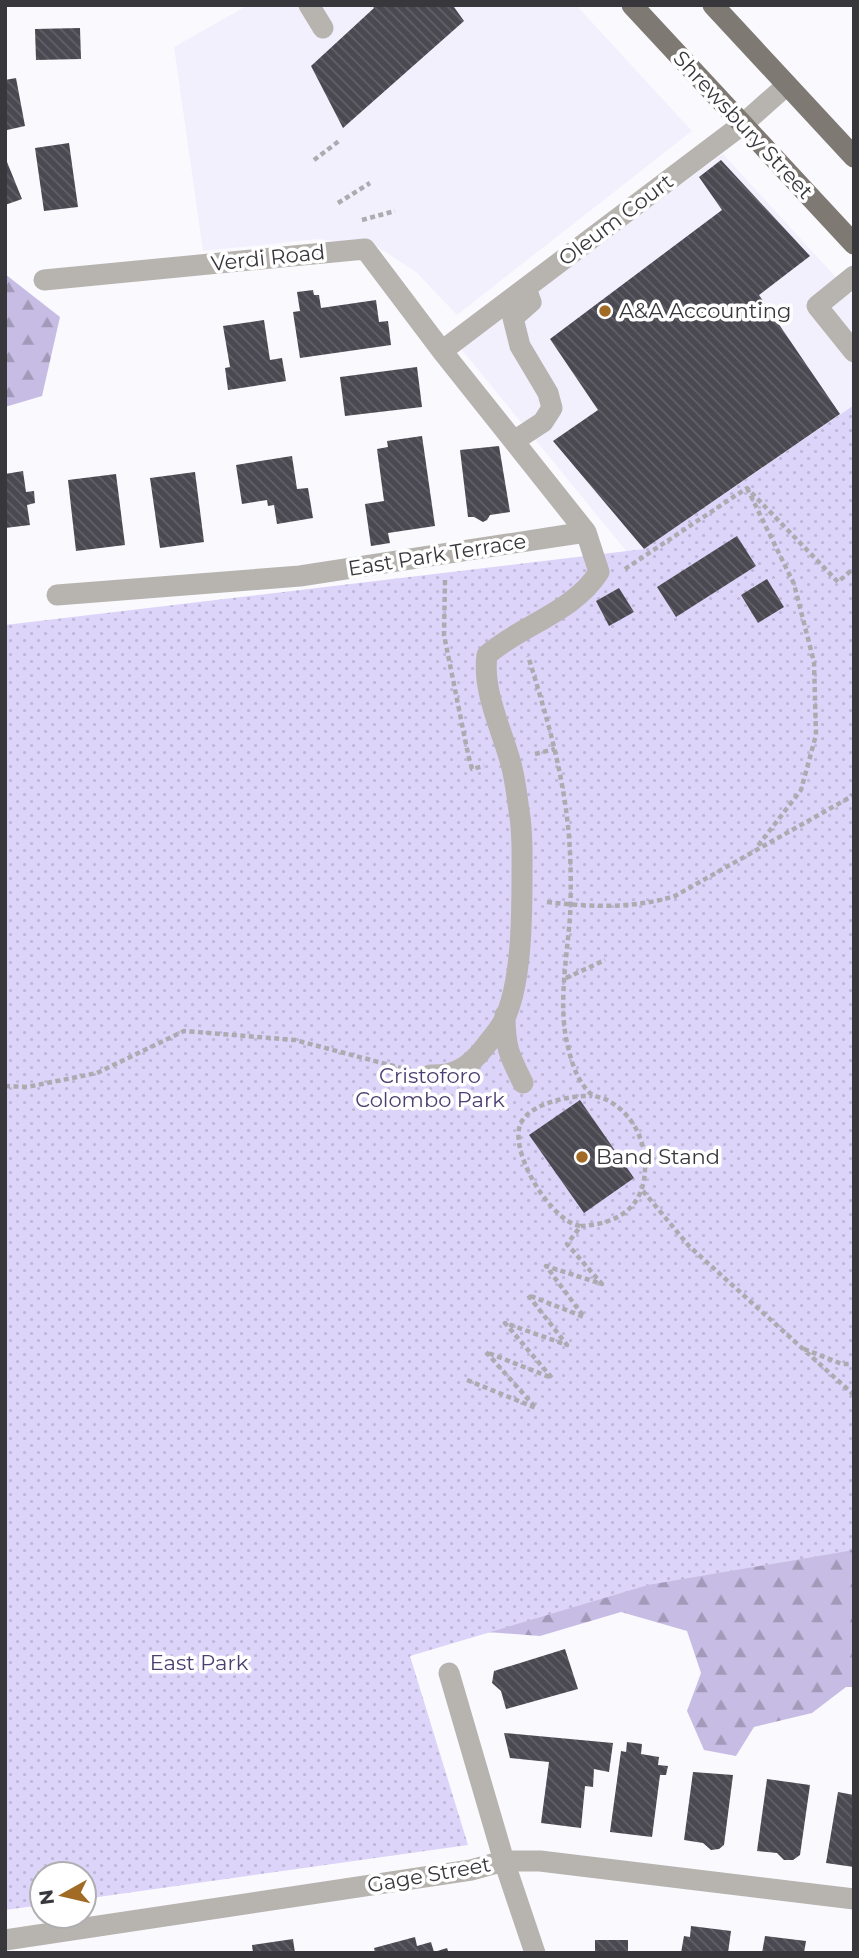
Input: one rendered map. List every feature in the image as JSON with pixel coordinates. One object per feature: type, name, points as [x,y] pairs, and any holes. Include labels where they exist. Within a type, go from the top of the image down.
[{"type":"main road","name":"Shrewsbury Street","points":[[632,5],[854,244]]},
{"type":"main road","points":[[713,5],[854,157]]},
{"type":"street","points":[[309,5],[323,28]]},
{"type":"street","name":"Oleum Court","points":[[442,351],[743,124],[787,85]]},
{"type":"street","name":"Verdi Road","points":[[44,280],[365,248],[442,351]]},
{"type":"street","points":[[854,276],[817,306],[854,352]]},
{"type":"street","points":[[514,441],[543,422],[552,408],[548,393],[520,345],[513,318],[531,302],[526,288]]},
{"type":"street","points":[[442,351],[586,532],[599,572],[590,587],[504,641],[487,655],[485,667],[512,766],[520,812],[522,921],[518,957],[505,1015],[506,1044],[523,1083]]},
{"type":"street","name":"East Park Terrace","points":[[57,595],[300,576],[586,532]]},
{"type":"street","points":[[430,1075],[445,1076],[470,1062],[491,1039],[505,1015]]},
{"type":"street","points":[[449,1673],[504,1861],[535,1953]]},
{"type":"street","name":"Gage Street","points":[[5,1940],[471,1870],[504,1861],[540,1861],[854,1899]]},
{"type":"path","points":[[314,160],[339,141]]},
{"type":"path","points":[[338,203],[370,183]]},
{"type":"path","points":[[350,223],[395,211]]},
{"type":"path","points":[[747,488],[838,582],[854,568]]},
{"type":"path","points":[[590,587],[616,575],[747,488]]},
{"type":"path","points":[[747,488],[794,584],[814,662],[816,735],[801,790],[754,851]]},
{"type":"path","points":[[445,554],[443,635],[468,754],[472,769],[495,763]]},
{"type":"path","points":[[519,633],[555,749],[568,829],[570,905],[565,978],[566,1035],[572,1065],[590,1094],[597,1097],[618,1108],[634,1123],[641,1136],[645,1164],[643,1191],[631,1207],[604,1224],[581,1226],[565,1220],[553,1210],[521,1153],[519,1132],[524,1118],[550,1101],[579,1096],[597,1097]]},
{"type":"path","points":[[527,756],[555,749]]},
{"type":"path","points":[[522,900],[570,905],[624,906],[675,896],[854,795]]},
{"type":"path","points":[[565,978],[605,960]]},
{"type":"path","points":[[5,1086],[27,1087],[97,1073],[184,1031],[295,1040],[430,1075]]},
{"type":"path","points":[[643,1191],[690,1246],[854,1395]]},
{"type":"path","points":[[467,1380],[536,1408],[486,1352],[552,1378],[505,1323],[567,1345],[528,1296],[583,1317],[546,1266],[602,1284],[567,1244],[581,1226]]},
{"type":"path","points":[[799,1347],[842,1364],[854,1364]]},
{"type":"shaded area","points":[[248,5],[576,5],[692,131],[457,315],[416,272],[376,246],[318,239],[203,251],[174,47]]},
{"type":"shaded area","points":[[723,154],[854,297],[854,405],[644,549],[627,552],[458,345]]},
{"type":"green space","points":[[5,274],[60,317],[42,396],[5,407]]},
{"type":"green space","name":"Cristoforo Colombo Park","points":[[854,405],[854,1550],[648,1585],[410,1656],[468,1845],[98,1897],[98,1860],[28,1860],[28,1907],[5,1910],[5,625],[644,549]]},
{"type":"green space","points":[[854,1507],[854,1687],[846,1687],[812,1713],[754,1727],[736,1756],[704,1750],[687,1711],[701,1673],[687,1631],[621,1612],[540,1636],[460,1630]]},
{"type":"building","points":[[372,5],[457,5],[454,7],[464,21],[343,128],[311,66],[374,8]]},
{"type":"building","points":[[80,28],[81,59],[36,60],[35,29]]},
{"type":"building","points":[[16,78],[25,126],[7,130],[5,80]]},
{"type":"building","points":[[69,143],[78,207],[44,211],[35,148]]},
{"type":"building","points":[[5,157],[22,199],[5,205]]},
{"type":"building","points":[[721,160],[810,256],[759,295],[840,414],[644,549],[553,441],[598,410],[550,339],[722,210],[699,177]]},
{"type":"building","points":[[313,290],[314,295],[319,295],[321,308],[376,300],[379,322],[388,321],[391,345],[300,358],[293,312],[300,311],[297,292]]},
{"type":"building","points":[[264,320],[270,360],[282,358],[286,381],[228,390],[225,368],[230,367],[223,326]]},
{"type":"building","points":[[417,367],[422,407],[345,416],[340,377]]},
{"type":"building","points":[[422,436],[435,526],[388,533],[390,543],[371,546],[365,504],[384,501],[377,449],[388,447],[387,441]]},
{"type":"building","points":[[499,446],[510,512],[490,515],[483,522],[468,517],[460,450]]},
{"type":"building","points":[[292,456],[297,489],[308,488],[313,518],[277,524],[274,505],[268,506],[267,500],[242,504],[236,465]]},
{"type":"building","points":[[23,471],[26,492],[34,491],[35,503],[27,505],[30,525],[5,528],[5,474]]},
{"type":"building","points":[[195,472],[204,542],[160,548],[150,478]]},
{"type":"building","points":[[116,474],[125,545],[76,551],[68,480]]},
{"type":"building","points":[[737,536],[756,566],[676,617],[657,587]]},
{"type":"building","points":[[767,579],[784,607],[758,623],[741,595]]},
{"type":"building","points":[[619,588],[634,612],[609,626],[596,601]]},
{"type":"building","name":"Band Stand","points":[[580,1100],[634,1178],[584,1213],[529,1135]]},
{"type":"building","points":[[565,1649],[578,1689],[506,1709],[501,1691],[492,1683],[494,1671]]},
{"type":"building","points":[[504,1733],[613,1743],[609,1772],[594,1769],[593,1787],[585,1786],[581,1828],[541,1823],[549,1762],[510,1758]]},
{"type":"building","points":[[627,1742],[642,1744],[641,1754],[659,1757],[658,1765],[668,1766],[666,1775],[660,1775],[652,1837],[610,1832],[621,1751],[626,1752]]},
{"type":"building","points":[[693,1772],[733,1775],[724,1845],[719,1849],[711,1850],[703,1843],[684,1840]]},
{"type":"building","points":[[767,1779],[810,1785],[800,1855],[793,1860],[784,1860],[777,1853],[757,1851]]},
{"type":"building","points":[[838,1792],[854,1795],[854,1867],[826,1863]]},
{"type":"building","points":[[691,1926],[731,1931],[728,1953],[681,1953],[684,1936],[690,1937]]},
{"type":"building","points":[[765,1936],[806,1941],[804,1953],[762,1953]]},
{"type":"building","points":[[415,1937],[417,1946],[431,1942],[434,1952],[447,1948],[449,1953],[375,1953],[374,1948]]},
{"type":"building","points":[[293,1939],[295,1953],[253,1953],[252,1945]]},
{"type":"building","points":[[595,1940],[628,1940],[628,1953],[595,1953]]},
{"type":"place","name":"A&A Accounting","points":[[605,311]]},
{"type":"place","name":"Band Stand","points":[[582,1157]]},
{"type":"park label","name":"East Park","points":[[199,1663]]}]
